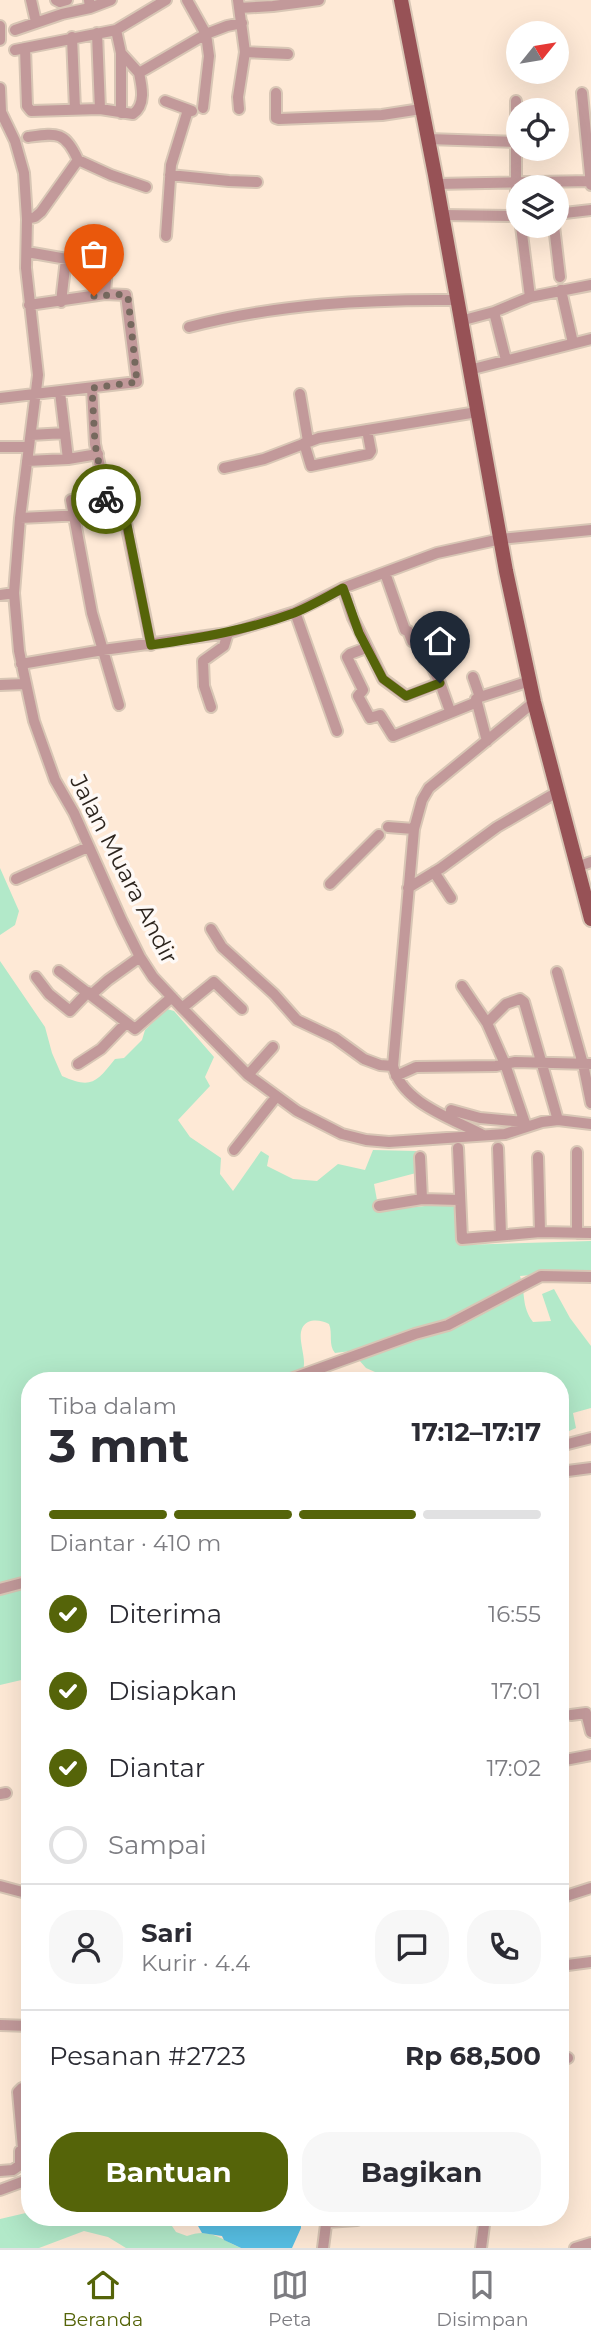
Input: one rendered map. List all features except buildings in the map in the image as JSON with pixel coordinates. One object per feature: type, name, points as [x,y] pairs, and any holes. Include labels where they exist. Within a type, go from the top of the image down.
[{"type":"main road","points":[[401,0],[443,215],[500,539],[534,702],[559,791],[584,864],[590,911]]},
{"type":"street","points":[[31,0],[36,22]]},
{"type":"street","points":[[56,0],[66,0]]},
{"type":"street","points":[[15,30],[89,4],[111,0]]},
{"type":"street","points":[[143,0],[147,12]]},
{"type":"street","points":[[121,53],[139,73],[142,85],[139,108],[133,114],[100,109],[29,109],[20,49],[116,30],[166,0]]},
{"type":"street","points":[[166,236],[171,165],[195,110],[209,57],[206,34],[187,0]]},
{"type":"street","points":[[239,109],[238,97],[245,52],[239,4],[273,6],[319,0]]},
{"type":"street","points":[[139,73],[206,34],[242,23]]},
{"type":"street","points":[[0,26],[0,40]]},
{"type":"street","points":[[116,30],[121,53],[121,113]]},
{"type":"street","points":[[97,33],[100,109]]},
{"type":"street","points":[[72,37],[75,109]]},
{"type":"street","points":[[245,52],[288,54]]},
{"type":"street","name":"Jalan Muara Andir","points":[[0,88],[1,112],[20,155],[27,219],[29,305],[38,374],[20,518],[14,593],[21,664],[34,721],[55,780],[74,813],[140,957],[153,977],[248,1075],[297,1111],[342,1134],[389,1142],[505,1134],[525,1124],[558,1120],[591,1124]]},
{"type":"street","points":[[276,93],[276,118],[279,120],[382,115],[421,109]]},
{"type":"street","points":[[569,183],[591,183],[582,93]]},
{"type":"street","points":[[165,101],[195,110]]},
{"type":"street","points":[[28,137],[62,136],[72,145],[78,160],[146,187]]},
{"type":"street","points":[[428,139],[506,142]]},
{"type":"street","points":[[27,219],[41,212],[78,160]]},
{"type":"street","points":[[170,175],[257,182]]},
{"type":"street","points":[[437,184],[506,183]]},
{"type":"street","points":[[569,213],[591,210]]},
{"type":"street","points":[[443,215],[506,219]]},
{"type":"street","points":[[522,238],[530,297]]},
{"type":"street","points":[[555,238],[560,277]]},
{"type":"street","points":[[27,252],[107,265],[105,294]]},
{"type":"street","points":[[61,302],[66,259]]},
{"type":"street","points":[[460,321],[494,312],[530,297],[591,285]]},
{"type":"street","points":[[561,290],[573,343]]},
{"type":"street","points":[[0,398],[137,382],[128,297],[125,294],[105,294],[29,305]]},
{"type":"street","points":[[189,327],[259,313],[352,302],[393,299],[457,300]]},
{"type":"street","points":[[494,312],[506,360]]},
{"type":"street","points":[[469,370],[591,339]]},
{"type":"street","points":[[92,388],[97,454],[108,513]]},
{"type":"street","points":[[60,392],[68,459]]},
{"type":"street","points":[[300,394],[311,466],[369,454],[371,450],[367,430]]},
{"type":"street","points":[[224,468],[264,459],[306,442],[477,412]]},
{"type":"street","points":[[31,435],[65,433]]},
{"type":"street","points":[[0,447],[29,447]]},
{"type":"street","points":[[27,461],[97,454]]},
{"type":"street","points":[[88,499],[72,500],[74,516],[92,613],[119,705]]},
{"type":"street","points":[[20,518],[108,513],[125,515],[151,645]]},
{"type":"street","points":[[21,664],[228,633],[295,612],[343,588],[437,553],[500,539],[591,530]]},
{"type":"street","points":[[385,573],[405,631],[408,631],[411,641],[418,640],[424,659],[429,660],[440,683],[450,712]]},
{"type":"street","points":[[343,588],[366,648],[373,656],[383,679],[404,696],[440,683]]},
{"type":"street","points":[[0,595],[14,593]]},
{"type":"street","points":[[295,612],[337,731]]},
{"type":"street","points":[[211,707],[204,686],[203,661],[221,649],[228,633]]},
{"type":"street","points":[[366,648],[347,657],[363,690],[358,696],[370,718],[380,715],[393,736],[479,699],[530,681]]},
{"type":"street","points":[[474,677],[488,741]]},
{"type":"street","points":[[0,685],[25,684]]},
{"type":"street","points":[[394,1071],[414,829],[422,800],[440,776],[488,741],[534,702]]},
{"type":"street","points":[[408,888],[497,827],[559,791]]},
{"type":"street","points":[[388,827],[414,829]]},
{"type":"street","points":[[330,884],[379,835]]},
{"type":"street","points":[[16,878],[88,847]]},
{"type":"street","points":[[434,872],[450,898]]},
{"type":"street","points":[[211,929],[222,947],[274,994],[297,1020],[335,1038],[364,1059],[394,1071],[417,1100],[482,1135]]},
{"type":"street","points":[[36,977],[49,994],[70,1011],[89,993],[140,957]]},
{"type":"street","points":[[59,971],[133,1028],[137,1028],[172,997]]},
{"type":"street","points":[[557,972],[587,1064],[591,1103]]},
{"type":"street","points":[[182,1008],[214,982],[242,1009]]},
{"type":"street","points":[[451,1110],[480,1118],[525,1124],[505,1064],[487,1023],[462,986]]},
{"type":"street","points":[[487,1023],[506,1004],[523,1000],[558,1120]]},
{"type":"street","points":[[78,1064],[101,1049],[126,1023]]},
{"type":"street","points":[[248,1075],[273,1047]]},
{"type":"street","points":[[394,1071],[416,1067],[587,1064]]},
{"type":"street","points":[[234,1150],[276,1097]]},
{"type":"street","points":[[498,1147],[501,1236]]},
{"type":"street","points":[[458,1148],[461,1239],[540,1231],[591,1233]]},
{"type":"street","points":[[577,1152],[577,1233]]},
{"type":"street","points":[[420,1157],[422,1199]]},
{"type":"street","points":[[538,1157],[540,1231]]},
{"type":"street","points":[[379,1206],[422,1199],[460,1200]]},
{"type":"street","points":[[310,1372],[415,1334],[448,1325],[541,1276],[591,1277]]},
{"type":"street","points":[[569,1444],[591,1438]]},
{"type":"street","points":[[569,1471],[591,1468]]},
{"type":"street","points":[[0,1589],[21,1583]]},
{"type":"street","points":[[571,1714],[586,1713],[591,1732]]},
{"type":"street","points":[[569,1759],[591,1755]]},
{"type":"street","points":[[0,1886],[21,1892]]},
{"type":"street","points":[[569,1895],[591,1888]]},
{"type":"street","points":[[569,1964],[591,1962]]},
{"type":"street","points":[[0,2025],[21,2026]]},
{"type":"street","points":[[21,2089],[18,2092],[21,2126]]},
{"type":"street","points":[[0,2171],[13,2170],[20,2165],[21,2150]]},
{"type":"street","points":[[0,2190],[21,2182]]},
{"type":"street","points":[[323,2248],[326,2226]]},
{"type":"street","points":[[481,2248],[484,2226]]},
{"type":"street","points":[[575,2248],[591,2243]]},
{"type":"green space","points":[[0,868],[19,911],[15,925],[0,935]]},
{"type":"green space","points":[[0,961],[45,1027],[62,1076],[72,1080],[87,1083],[98,1078],[115,1059],[124,1058],[142,1040],[145,1030],[167,1009],[174,1011],[214,1057],[205,1077],[210,1086],[178,1120],[190,1137],[221,1158],[220,1174],[233,1191],[261,1151],[269,1156],[267,1166],[293,1179],[317,1181],[338,1164],[365,1170],[373,1150],[416,1151],[416,1173],[374,1184],[379,1211],[455,1206],[461,1245],[591,1241],[591,1270],[520,1276],[525,1305],[533,1322],[551,1321],[542,1294],[554,1289],[570,1318],[591,1346],[591,1408],[573,1413],[576,1428],[569,1431],[569,1372],[375,1372],[366,1368],[351,1351],[335,1353],[329,1324],[319,1321],[308,1322],[303,1326],[301,1337],[304,1364],[303,1370],[296,1372],[21,1372],[21,1680],[0,1685]]},
{"type":"green space","points":[[21,2214],[21,2226],[172,2226],[176,2232],[187,2236],[209,2234],[241,2248],[126,2248],[108,2237],[84,2231],[39,2248],[0,2248],[0,2219]]},
{"type":"water","points":[[198,2226],[301,2226],[292,2248],[241,2248],[224,2240],[222,2236],[202,2233]]},
{"type":"way so far","points":[[94,296],[125,294],[128,297],[137,382],[92,388],[95,444],[106,499]]},
{"type":"route","points":[[106,499],[108,513],[125,515],[151,645],[228,633],[295,612],[343,588],[366,648],[387,684],[406,696],[440,683]]}]
